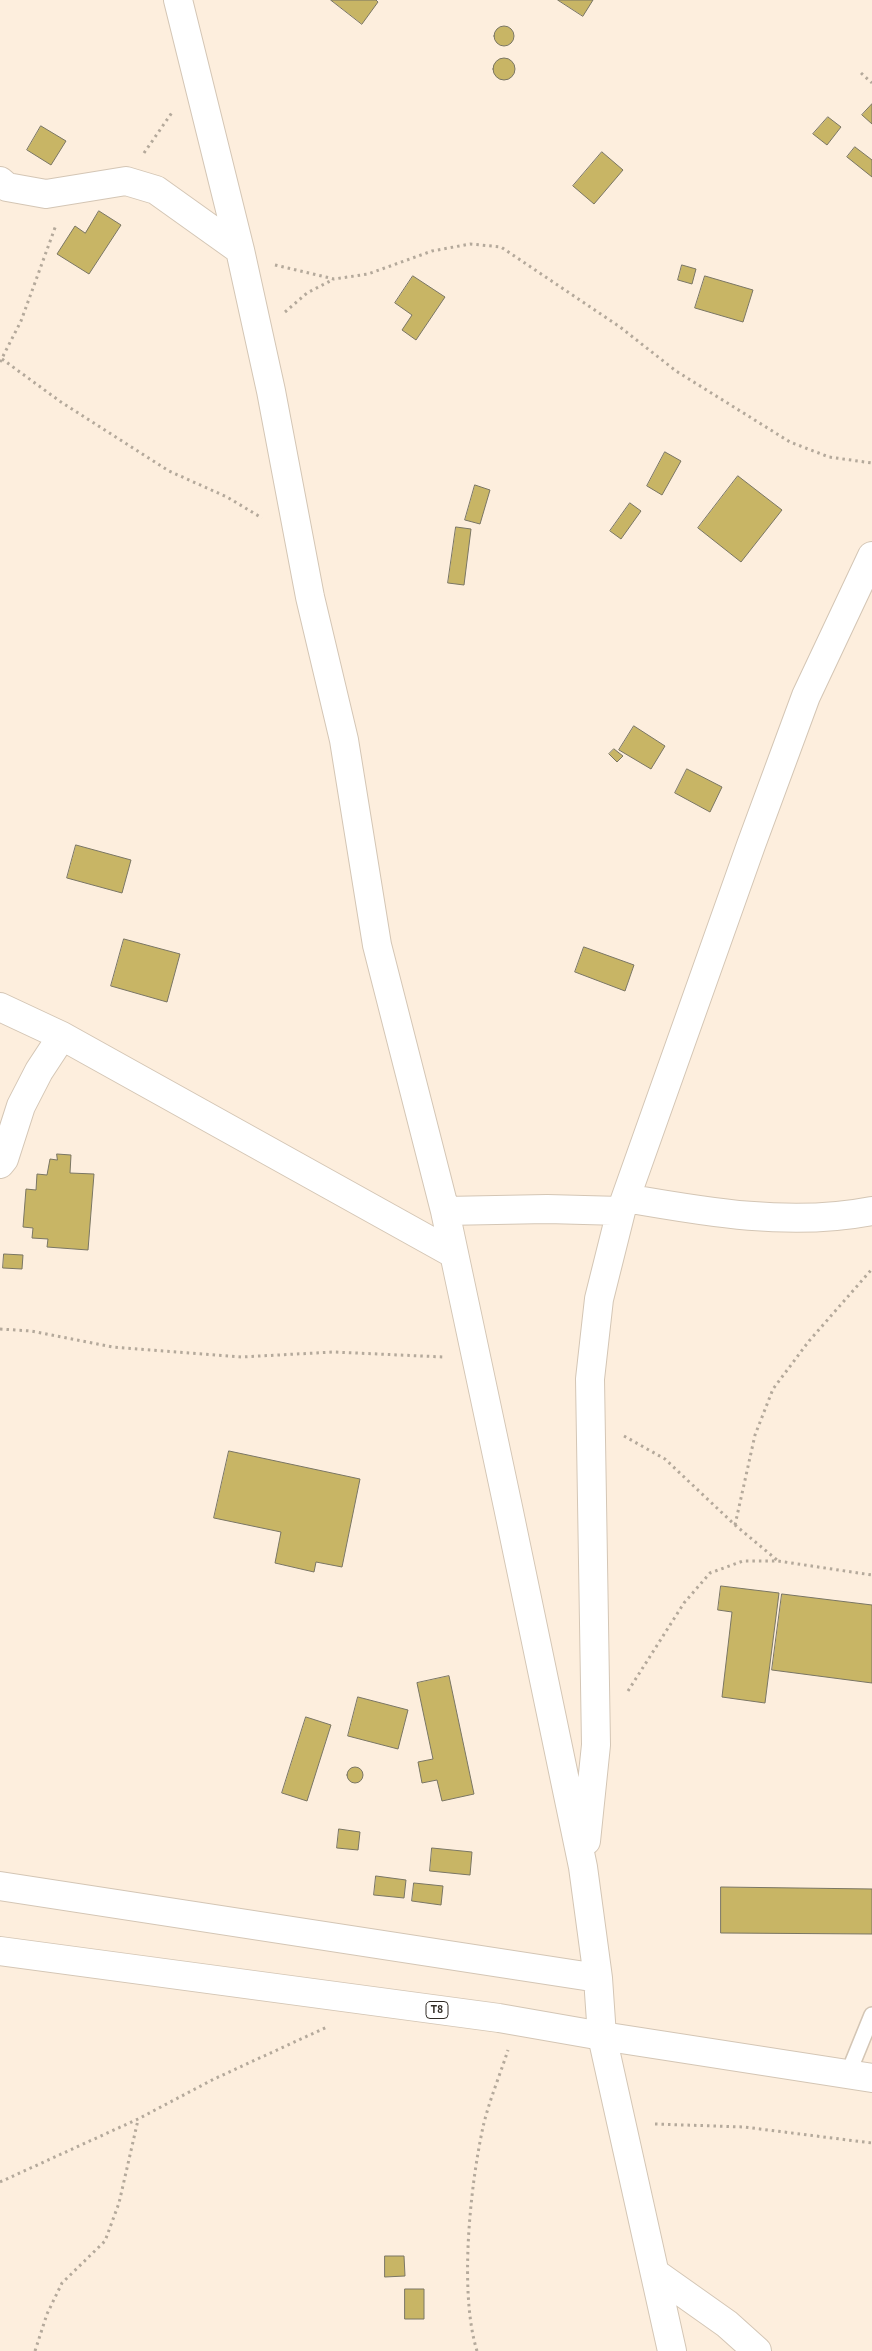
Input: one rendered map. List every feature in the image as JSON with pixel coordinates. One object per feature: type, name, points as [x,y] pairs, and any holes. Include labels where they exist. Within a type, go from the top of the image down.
[{"type":"street","points":[[178,0],[240,250],[259,336],[310,597],[344,740],[377,944],[445,1211],[584,1867],[598,1978],[602,2036],[672,2351]]},
{"type":"street","points":[[0,181],[7,186],[46,194],[126,181],[156,190],[240,250]]},
{"type":"street","points":[[584,1867],[596,1745],[590,1379],[599,1299],[623,1204],[660,1106],[697,993],[806,696],[872,556]]},
{"type":"street","points":[[0,1006],[62,1036],[454,1254]]},
{"type":"street","points":[[0,1164],[4,1159],[21,1106],[39,1071],[62,1036]]},
{"type":"street","points":[[445,1211],[548,1209],[623,1204],[796,1218],[849,1216],[872,1211]]},
{"type":"street","points":[[0,1886],[598,1978]]},
{"type":"street","name":"T8","points":[[0,1951],[518,2021],[860,2076]]},
{"type":"street","points":[[655,2273],[727,2324],[757,2351]]},
{"type":"lane","points":[[860,2076],[872,2015]]},
{"type":"path","points":[[860,73],[872,83]]},
{"type":"path","points":[[126,181],[196,77]]},
{"type":"path","points":[[67,191],[41,271],[21,321],[1,361],[169,471],[227,497],[299,541]]},
{"type":"path","points":[[259,336],[307,293],[334,279],[368,274],[432,251],[470,244],[501,246],[612,322],[676,370],[790,442],[829,457],[872,463]]},
{"type":"path","points":[[240,250],[280,267],[334,279]]},
{"type":"path","points":[[735,1525],[755,1435],[772,1389],[809,1341],[872,1269]]},
{"type":"path","points":[[0,1328],[31,1331],[113,1347],[241,1357],[334,1352],[476,1358]]},
{"type":"path","points":[[590,1417],[664,1459],[735,1525],[778,1561]]},
{"type":"path","points":[[624,1698],[684,1603],[710,1573],[742,1561],[778,1561],[872,1575]]},
{"type":"path","points":[[477,2351],[471,2331],[468,2275],[472,2196],[483,2126],[518,2021]]},
{"type":"path","points":[[0,2182],[138,2119],[214,2079],[329,2026]]},
{"type":"path","points":[[35,2351],[47,2314],[62,2283],[105,2241],[119,2203],[138,2119]]},
{"type":"path","points":[[622,2122],[744,2127],[872,2143]]},
{"type":"building","points":[[331,0],[376,0],[378,2],[362,24]]},
{"type":"building","points":[[558,0],[593,0],[583,16]]},
{"type":"building","points":[[500,26],[508,26],[514,32],[514,40],[508,46],[500,46],[494,40],[494,32]]},
{"type":"building","points":[[504,58],[512,61],[515,69],[512,77],[504,80],[496,77],[493,69],[496,61]]},
{"type":"building","points":[[872,104],[872,124],[862,115]]},
{"type":"building","points":[[828,117],[841,127],[827,145],[813,134]]},
{"type":"building","points":[[41,126],[66,141],[51,165],[27,150]]},
{"type":"building","points":[[855,147],[872,160],[872,177],[847,157]]},
{"type":"building","points":[[602,152],[623,170],[594,204],[573,186]]},
{"type":"building","points":[[99,211],[121,225],[89,274],[57,254],[75,226],[85,233]]},
{"type":"building","points":[[682,265],[696,269],[692,284],[678,280]]},
{"type":"building","points":[[413,276],[445,297],[416,340],[402,330],[412,315],[395,303]]},
{"type":"building","points":[[705,276],[753,290],[743,322],[695,308]]},
{"type":"building","points":[[665,452],[681,461],[662,495],[647,486]]},
{"type":"building","points":[[738,476],[782,510],[741,562],[698,528]]},
{"type":"building","points":[[475,485],[490,490],[480,524],[465,520]]},
{"type":"building","points":[[630,503],[641,511],[621,539],[610,531]]},
{"type":"building","points":[[456,527],[471,529],[464,585],[448,583]]},
{"type":"building","points":[[634,726],[665,746],[651,769],[619,750]]},
{"type":"building","points":[[614,749],[623,756],[617,762],[609,754]]},
{"type":"building","points":[[687,769],[722,787],[710,812],[675,793]]},
{"type":"building","points":[[76,845],[131,860],[122,893],[67,878]]},
{"type":"building","points":[[124,939],[180,954],[167,1002],[111,986]]},
{"type":"building","points":[[584,947],[634,965],[625,991],[575,972]]},
{"type":"building","points":[[57,1154],[71,1155],[70,1173],[94,1174],[88,1250],[47,1247],[48,1239],[32,1238],[33,1228],[23,1227],[26,1189],[36,1190],[37,1174],[47,1175],[50,1159],[57,1160]]},
{"type":"building","points":[[4,1254],[23,1255],[22,1269],[3,1268]]},
{"type":"building","points":[[229,1451],[360,1479],[342,1567],[316,1562],[314,1572],[275,1563],[281,1532],[214,1518]]},
{"type":"building","points":[[721,1586],[779,1593],[765,1703],[722,1697],[732,1612],[718,1610]]},
{"type":"building","points":[[782,1594],[872,1605],[872,1683],[772,1670]]},
{"type":"building","points":[[449,1676],[474,1794],[442,1801],[437,1780],[422,1783],[418,1762],[433,1759],[417,1683]]},
{"type":"building","points":[[358,1697],[408,1710],[398,1749],[348,1736]]},
{"type":"building","points":[[306,1717],[331,1725],[307,1801],[282,1793]]},
{"type":"building","points":[[352,1767],[358,1767],[363,1772],[361,1781],[352,1783],[347,1778],[347,1772]]},
{"type":"building","points":[[339,1829],[360,1832],[358,1850],[337,1848]]},
{"type":"building","points":[[432,1848],[472,1852],[470,1875],[430,1871]]},
{"type":"building","points":[[376,1876],[406,1880],[404,1898],[374,1895]]},
{"type":"building","points":[[414,1883],[443,1886],[441,1905],[412,1901]]},
{"type":"building","points":[[721,1887],[872,1889],[872,1934],[721,1933]]},
{"type":"building","points":[[385,2256],[404,2256],[405,2276],[385,2277]]},
{"type":"building","points":[[405,2289],[424,2289],[424,2319],[405,2319]]}]
